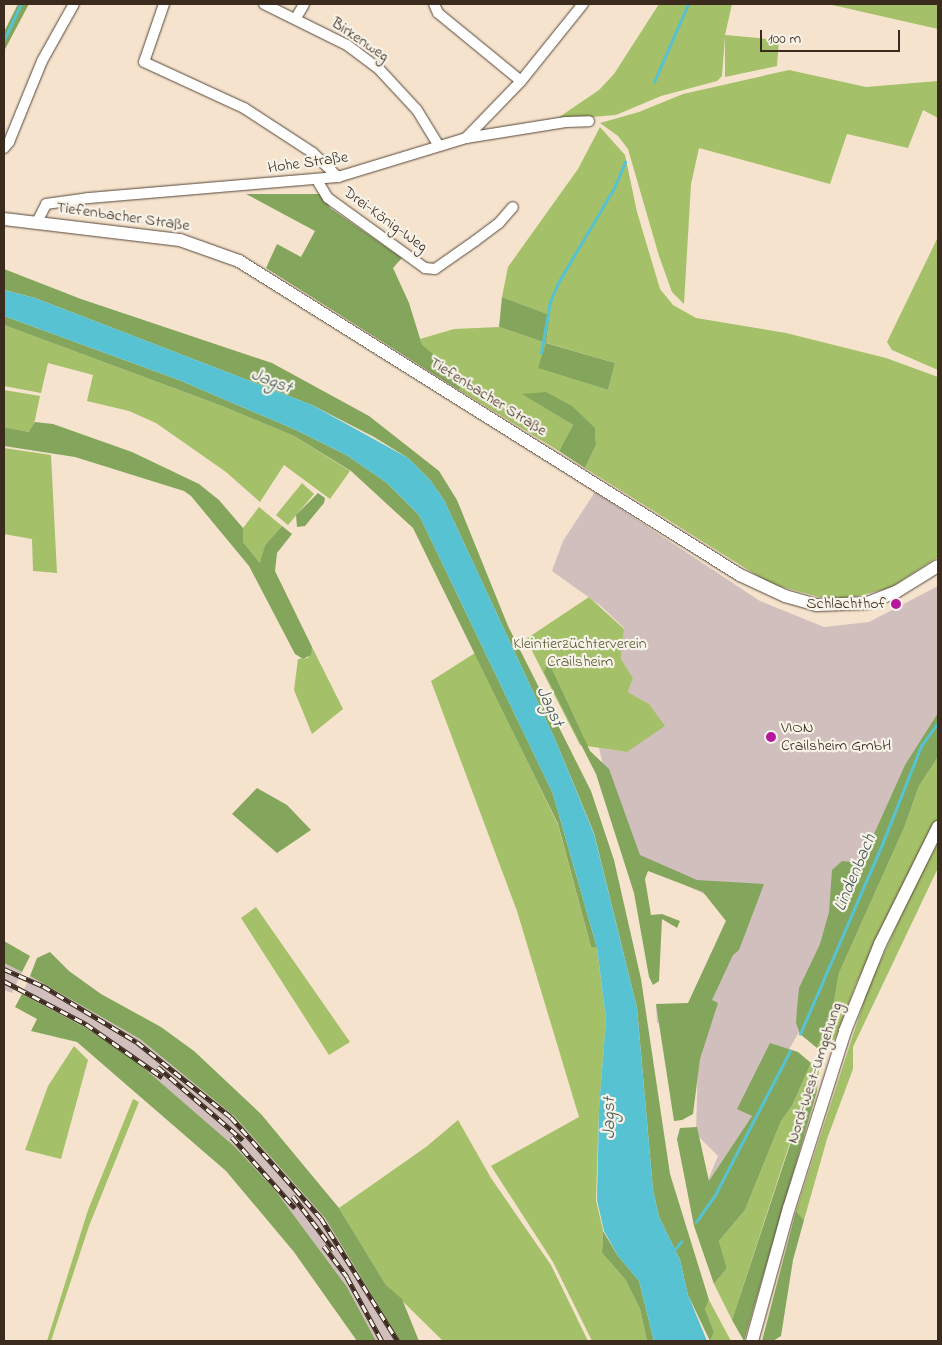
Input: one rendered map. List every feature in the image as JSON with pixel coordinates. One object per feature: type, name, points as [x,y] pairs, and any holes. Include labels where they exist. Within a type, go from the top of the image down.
[{"type":"main road","name":"Tiefenbacher Straße","points":[[4,219],[180,240],[239,261],[723,565],[785,596],[817,606],[867,603],[896,592],[938,566]]},
{"type":"main road","name":"Nord-West-Umgehung","points":[[752,1341],[789,1208],[845,1031],[880,944],[938,827]]},
{"type":"street","points":[[4,148],[9,142],[42,61],[74,4]]},
{"type":"street","points":[[164,4],[144,62],[244,108],[313,153],[338,177]]},
{"type":"street","name":"Birkenweg","points":[[264,4],[296,18],[347,45],[379,68],[417,110],[439,146]]},
{"type":"street","points":[[296,18],[304,4]]},
{"type":"street","points":[[434,4],[438,13],[522,81]]},
{"type":"street","points":[[466,138],[522,81],[583,4]]},
{"type":"street","name":"Hohe Straße","points":[[37,222],[46,204],[88,198],[338,177],[466,138],[566,122],[590,121]]},
{"type":"street","name":"Drei-König-Weg","points":[[317,180],[328,198],[425,268],[435,269],[475,241],[499,223],[512,207]]},
{"type":"shaded area","name":"VION Crailsheim GmbH","points":[[595,492],[760,601],[824,627],[869,622],[938,586],[938,721],[806,1020],[763,1094],[714,1192],[706,1185],[718,1156],[696,1134],[698,1059],[677,1026],[657,1023],[656,1006],[688,1004],[732,907],[625,857],[599,748],[627,752],[649,704],[628,692],[633,678],[621,659],[624,628],[601,606],[552,571],[563,541]]},
{"type":"shaded area","points":[[4,963],[22,972],[12,993],[4,990]]},
{"type":"shaded area","points":[[30,976],[140,1039],[235,1117],[325,1218],[400,1341],[376,1341],[347,1287],[275,1190],[235,1147],[137,1062],[86,1028],[22,994]]},
{"type":"green space","points":[[18,4],[29,4],[4,51],[4,32]]},
{"type":"green space","points":[[659,4],[732,4],[725,35],[779,40],[777,66],[725,77],[725,36],[722,76],[717,81],[661,96],[616,115],[555,120],[599,90],[614,74]]},
{"type":"green space","points":[[828,4],[938,4],[938,29]]},
{"type":"green space","points":[[789,70],[866,87],[938,81],[938,118],[923,110],[908,148],[847,134],[830,184],[699,148],[691,184],[684,304],[672,292],[659,256],[628,149],[618,136],[600,123],[639,112],[683,94]]},
{"type":"green space","points":[[600,127],[625,155],[637,212],[660,289],[673,305],[696,318],[786,333],[886,358],[938,377],[938,557],[890,588],[850,598],[823,598],[771,584],[585,468],[596,445],[595,429],[523,394],[573,425],[559,451],[459,390],[465,381],[422,346],[420,339],[454,329],[499,327],[546,343],[550,315],[502,297],[508,267],[578,169]],"holes":[[[547,343],[615,363],[608,390],[539,368]]]},
{"type":"green space","points":[[246,194],[322,194],[330,208],[402,258],[393,268],[409,303],[422,345],[465,381],[459,390],[266,268],[277,244],[301,257],[315,231]]},
{"type":"green space","points":[[938,237],[938,370],[892,350],[887,342]]},
{"type":"green space","points":[[4,269],[81,299],[272,363],[369,416],[439,471],[457,500],[508,626],[591,791],[614,860],[641,979],[670,1174],[709,1300],[705,1309],[714,1332],[710,1341],[688,1295],[680,1260],[659,1217],[653,1190],[637,1008],[594,833],[555,739],[444,500],[430,480],[408,458],[374,437],[312,405],[35,298],[4,290]]},
{"type":"green space","points":[[502,297],[550,315],[546,343],[499,327]]},
{"type":"green space","points":[[4,316],[179,380],[296,430],[348,456],[387,483],[419,515],[553,794],[597,948],[591,947],[558,824],[413,528],[351,471],[294,436],[222,406],[4,325]]},
{"type":"green space","points":[[4,325],[222,406],[294,436],[350,471],[330,499],[284,465],[260,502],[226,472],[156,423],[129,411],[87,401],[93,375],[48,363],[41,393],[4,386]]},
{"type":"green space","points":[[546,343],[615,363],[608,390],[538,368]]},
{"type":"green space","points":[[4,390],[40,396],[33,429],[29,432],[4,427]]},
{"type":"green space","points":[[546,392],[572,406],[595,428],[596,445],[585,468],[559,451],[573,425],[522,394]]},
{"type":"green space","points":[[35,422],[53,424],[132,452],[199,484],[219,500],[243,528],[243,542],[260,563],[265,545],[282,526],[292,534],[277,553],[275,571],[312,647],[311,655],[303,659],[295,654],[249,566],[191,496],[184,491],[75,457],[4,446],[4,427],[29,432]]},
{"type":"green space","points":[[4,448],[51,455],[57,573],[33,571],[32,539],[4,534]]},
{"type":"green space","points":[[302,483],[314,494],[288,525],[276,515]]},
{"type":"green space","points":[[318,493],[325,498],[324,503],[305,526],[297,527],[296,515]]},
{"type":"green space","points":[[259,507],[282,526],[265,545],[261,564],[243,542],[243,528]]},
{"type":"green space","name":"Kleintierzüchterverein Crailsheim","points":[[589,597],[624,629],[621,659],[633,678],[628,692],[649,704],[665,726],[627,752],[580,745],[526,639]]},
{"type":"green space","points":[[312,647],[343,709],[312,734],[294,690],[298,659],[308,658]]},
{"type":"green space","points":[[475,653],[558,825],[591,947],[597,948],[606,1020],[599,1109],[596,1200],[603,1230],[602,1253],[625,1279],[640,1309],[647,1341],[592,1341],[553,1262],[491,1166],[579,1117],[517,911],[431,681]]},
{"type":"green space","points":[[547,665],[550,665],[590,751],[609,769],[640,855],[697,880],[764,884],[739,950],[733,955],[712,1000],[718,1003],[700,1059],[693,1114],[682,1120],[674,1121],[656,1004],[688,1003],[726,921],[703,892],[648,871],[645,879],[651,915],[662,914],[680,921],[677,928],[662,919],[659,981],[653,985],[649,977],[634,893],[596,774],[544,672]]},
{"type":"green space","points":[[938,713],[938,757],[919,786],[904,828],[839,973],[833,1007],[817,1048],[800,1034],[796,1023],[797,1008],[799,988],[820,944],[829,912],[832,870],[842,861],[861,863],[905,765]]},
{"type":"green space","points":[[938,757],[938,819],[905,881],[856,984],[835,1039],[817,1048],[833,1007],[839,973],[904,828],[919,786]]},
{"type":"green space","points":[[257,788],[287,805],[311,830],[277,853],[232,814]]},
{"type":"green space","points":[[938,843],[938,868],[853,1047],[853,1069],[827,1139],[804,1220],[796,1211],[868,989],[915,885]]},
{"type":"green space","points":[[256,907],[350,1042],[329,1055],[241,918]]},
{"type":"green space","points":[[4,941],[30,956],[22,972],[4,963]]},
{"type":"green space","points":[[50,952],[69,971],[101,994],[161,1027],[194,1051],[261,1114],[339,1208],[386,1285],[402,1299],[419,1341],[400,1341],[325,1218],[235,1117],[140,1039],[30,976],[37,958]]},
{"type":"green space","points":[[22,994],[86,1028],[137,1062],[235,1147],[275,1190],[347,1287],[376,1341],[357,1341],[294,1252],[226,1171],[77,1042],[31,1031],[37,1019],[15,1007]]},
{"type":"green space","points":[[770,1043],[798,1052],[811,1063],[792,1106],[781,1121],[745,1210],[719,1241],[727,1268],[714,1284],[694,1226],[677,1139],[680,1128],[697,1127],[709,1181],[752,1116],[737,1109]]},
{"type":"green space","points":[[74,1046],[88,1060],[61,1159],[25,1150],[48,1086]]},
{"type":"green space","points":[[811,1063],[819,1071],[817,1091],[811,1078],[732,1320],[714,1284],[727,1268],[719,1241],[745,1210],[781,1121],[792,1106]]},
{"type":"green space","points":[[812,1078],[817,1091],[744,1341],[732,1320]]},
{"type":"green space","points":[[133,1099],[139,1102],[89,1226],[51,1341],[47,1341],[88,1210]]},
{"type":"green space","points":[[458,1120],[491,1178],[551,1265],[588,1341],[443,1341],[386,1285],[339,1208],[426,1147]]},
{"type":"green space","points":[[796,1211],[804,1220],[793,1260],[781,1336],[773,1341],[762,1341]]},
{"type":"green space","points":[[603,1231],[618,1256],[639,1281],[654,1341],[647,1341],[640,1309],[625,1279],[602,1253]]},
{"type":"green space","points":[[709,1300],[731,1341],[710,1341],[714,1332],[705,1309]]},
{"type":"water","name":"Jagst","points":[[4,290],[35,298],[312,405],[408,458],[430,480],[444,500],[555,739],[594,834],[637,1008],[653,1190],[659,1217],[680,1260],[688,1295],[707,1341],[654,1341],[639,1281],[618,1256],[604,1231],[597,1200],[599,1108],[606,1020],[597,948],[553,794],[419,515],[387,483],[348,456],[296,430],[179,380],[4,316]]},
{"type":"waterway","points":[[4,40],[21,4]]},
{"type":"waterway","points":[[654,82],[688,4]]},
{"type":"waterway","points":[[541,353],[550,302],[558,283],[614,188],[625,162]]},
{"type":"waterway","name":"Lindenbach","points":[[800,1034],[881,847],[921,746],[938,723]]},
{"type":"waterway","name":"Lindenbach","points":[[696,1222],[716,1193],[790,1051]]},
{"type":"waterway","name":"Lindenbach","points":[[674,1250],[681,1242]]},
{"type":"railway","points":[[4,969],[43,986],[137,1042],[231,1117],[321,1218],[398,1341]]},
{"type":"railway","points":[[4,981],[86,1024],[162,1077]]},
{"type":"railway","points":[[158,1067],[243,1140]]},
{"type":"railway","points":[[232,1137],[295,1208]]},
{"type":"railway","points":[[293,1196],[334,1250]]},
{"type":"railway","points":[[324,1246],[347,1277],[382,1341]]},
{"type":"place","name":"Schlachthof","points":[[896,604]]},
{"type":"place","name":"VION Crailsheim GmbH","points":[[771,737]]}]
